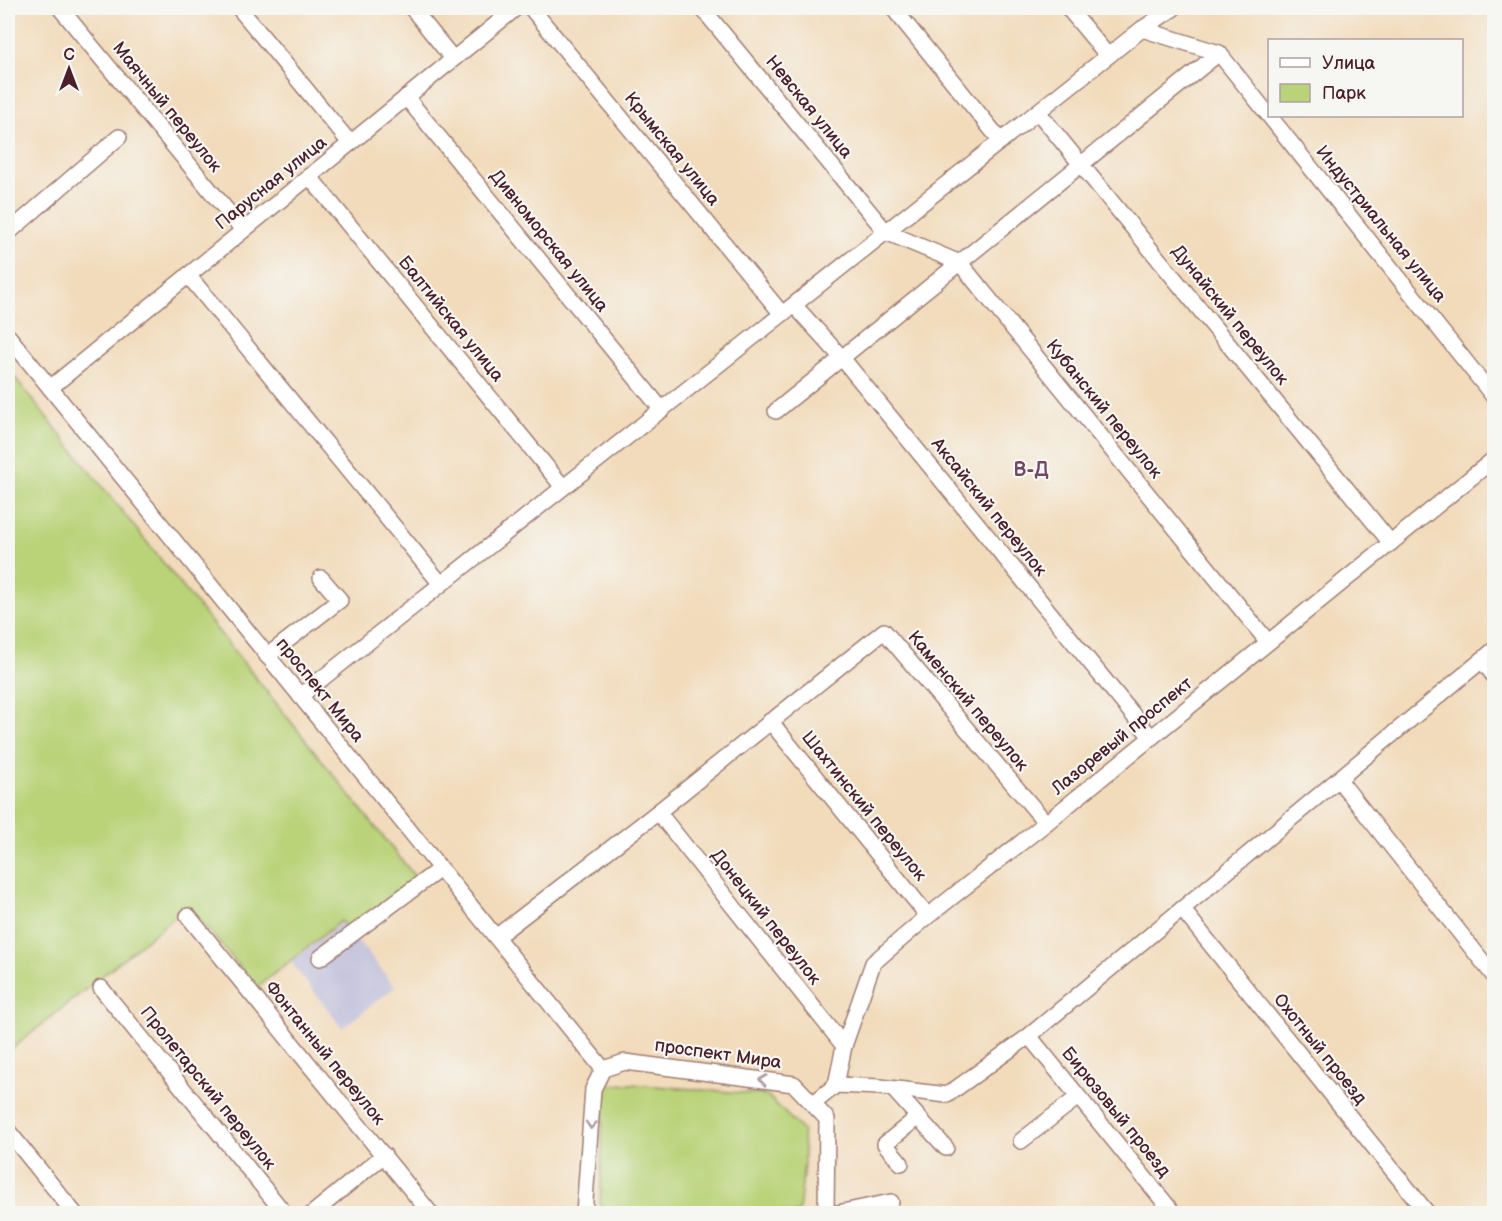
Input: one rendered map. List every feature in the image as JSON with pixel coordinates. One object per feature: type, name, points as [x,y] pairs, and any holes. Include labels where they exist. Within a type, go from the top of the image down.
[{"type":"street","name":"Маячный переулок","points":[[60,8],[243,230]]},
{"type":"street","points":[[239,8],[350,143]]},
{"type":"street","points":[[412,8],[453,59]]},
{"type":"street","name":"Парусная улица","points":[[50,388],[516,8]]},
{"type":"street","name":"Крымская улица","points":[[531,8],[788,310]]},
{"type":"street","name":"Невская улица","points":[[702,8],[886,232]]},
{"type":"street","points":[[893,8],[1001,141]]},
{"type":"street","points":[[1068,8],[1108,56]]},
{"type":"street","points":[[300,696],[1142,29],[1174,8]]},
{"type":"street","points":[[1142,29],[1219,53]]},
{"type":"street","points":[[776,411],[1219,53]]},
{"type":"street","name":"Индустриальная улица","points":[[1219,53],[1268,114]]},
{"type":"street","name":"Дивноморская улица","points":[[406,97],[662,410]]},
{"type":"street","name":"Дунайский переулок","points":[[1038,112],[1391,543]]},
{"type":"street","name":"Индустриальная улица","points":[[1270,117],[1494,397]]},
{"type":"street","points":[[8,233],[119,136]]},
{"type":"street","name":"Балтийская улица","points":[[309,176],[563,487]]},
{"type":"street","name":"Кубанский переулок","points":[[886,232],[960,263],[1268,642]]},
{"type":"street","points":[[188,275],[441,584]]},
{"type":"street","name":"Аксайский переулок","points":[[788,310],[842,358],[1151,737]]},
{"type":"street","name":"проспект Мира","points":[[8,336],[603,1069],[625,1062],[794,1084],[814,1103],[827,1119],[826,1214]]},
{"type":"street","name":"Лазоревый проспект","points":[[836,1085],[844,1046],[873,963],[928,916],[1494,459]]},
{"type":"street","points":[[267,656],[340,600],[321,578]]},
{"type":"street","name":"Каменский переулок","points":[[770,721],[884,631],[1046,823]]},
{"type":"street","points":[[814,1103],[836,1085],[947,1095],[1029,1036],[1494,650]]},
{"type":"street","points":[[1482,660],[1494,676]]},
{"type":"street","points":[[496,937],[658,812],[770,721]]},
{"type":"street","name":"Шахтинский переулок","points":[[770,721],[928,916]]},
{"type":"street","points":[[1339,780],[1494,976]]},
{"type":"street","name":"Донецкий переулок","points":[[658,812],[844,1046]]},
{"type":"street","points":[[320,958],[440,869]]},
{"type":"street","name":"Охотный проезд","points":[[1182,909],[1428,1214]]},
{"type":"street","name":"Фонтанный переулок","points":[[188,916],[431,1214]]},
{"type":"street","name":"Пролетарский переулок","points":[[101,988],[285,1214]]},
{"type":"street","name":"Бирюзовый проезд","points":[[1029,1036],[1174,1214]]},
{"type":"street","points":[[584,1214],[593,1089],[603,1069]]},
{"type":"street","points":[[893,1089],[946,1148]]},
{"type":"street","points":[[1021,1141],[1078,1097]]},
{"type":"street","points":[[901,1163],[885,1143],[918,1117]]},
{"type":"street","points":[[8,1131],[75,1214]]},
{"type":"street","points":[[312,1214],[384,1155]]},
{"type":"street","points":[[833,1214],[891,1202]]},
{"type":"shaded area","points":[[343,922],[395,987],[342,1028],[291,962]]},
{"type":"green space","points":[[8,369],[417,879],[349,931],[341,921],[257,987],[188,906],[8,1052]]},
{"type":"green space","points":[[631,1084],[767,1095],[803,1131],[804,1163],[799,1213],[600,1213],[603,1101],[609,1085]]},
{"type":"district","name":"В-Д","points":[[1031,470]]}]
